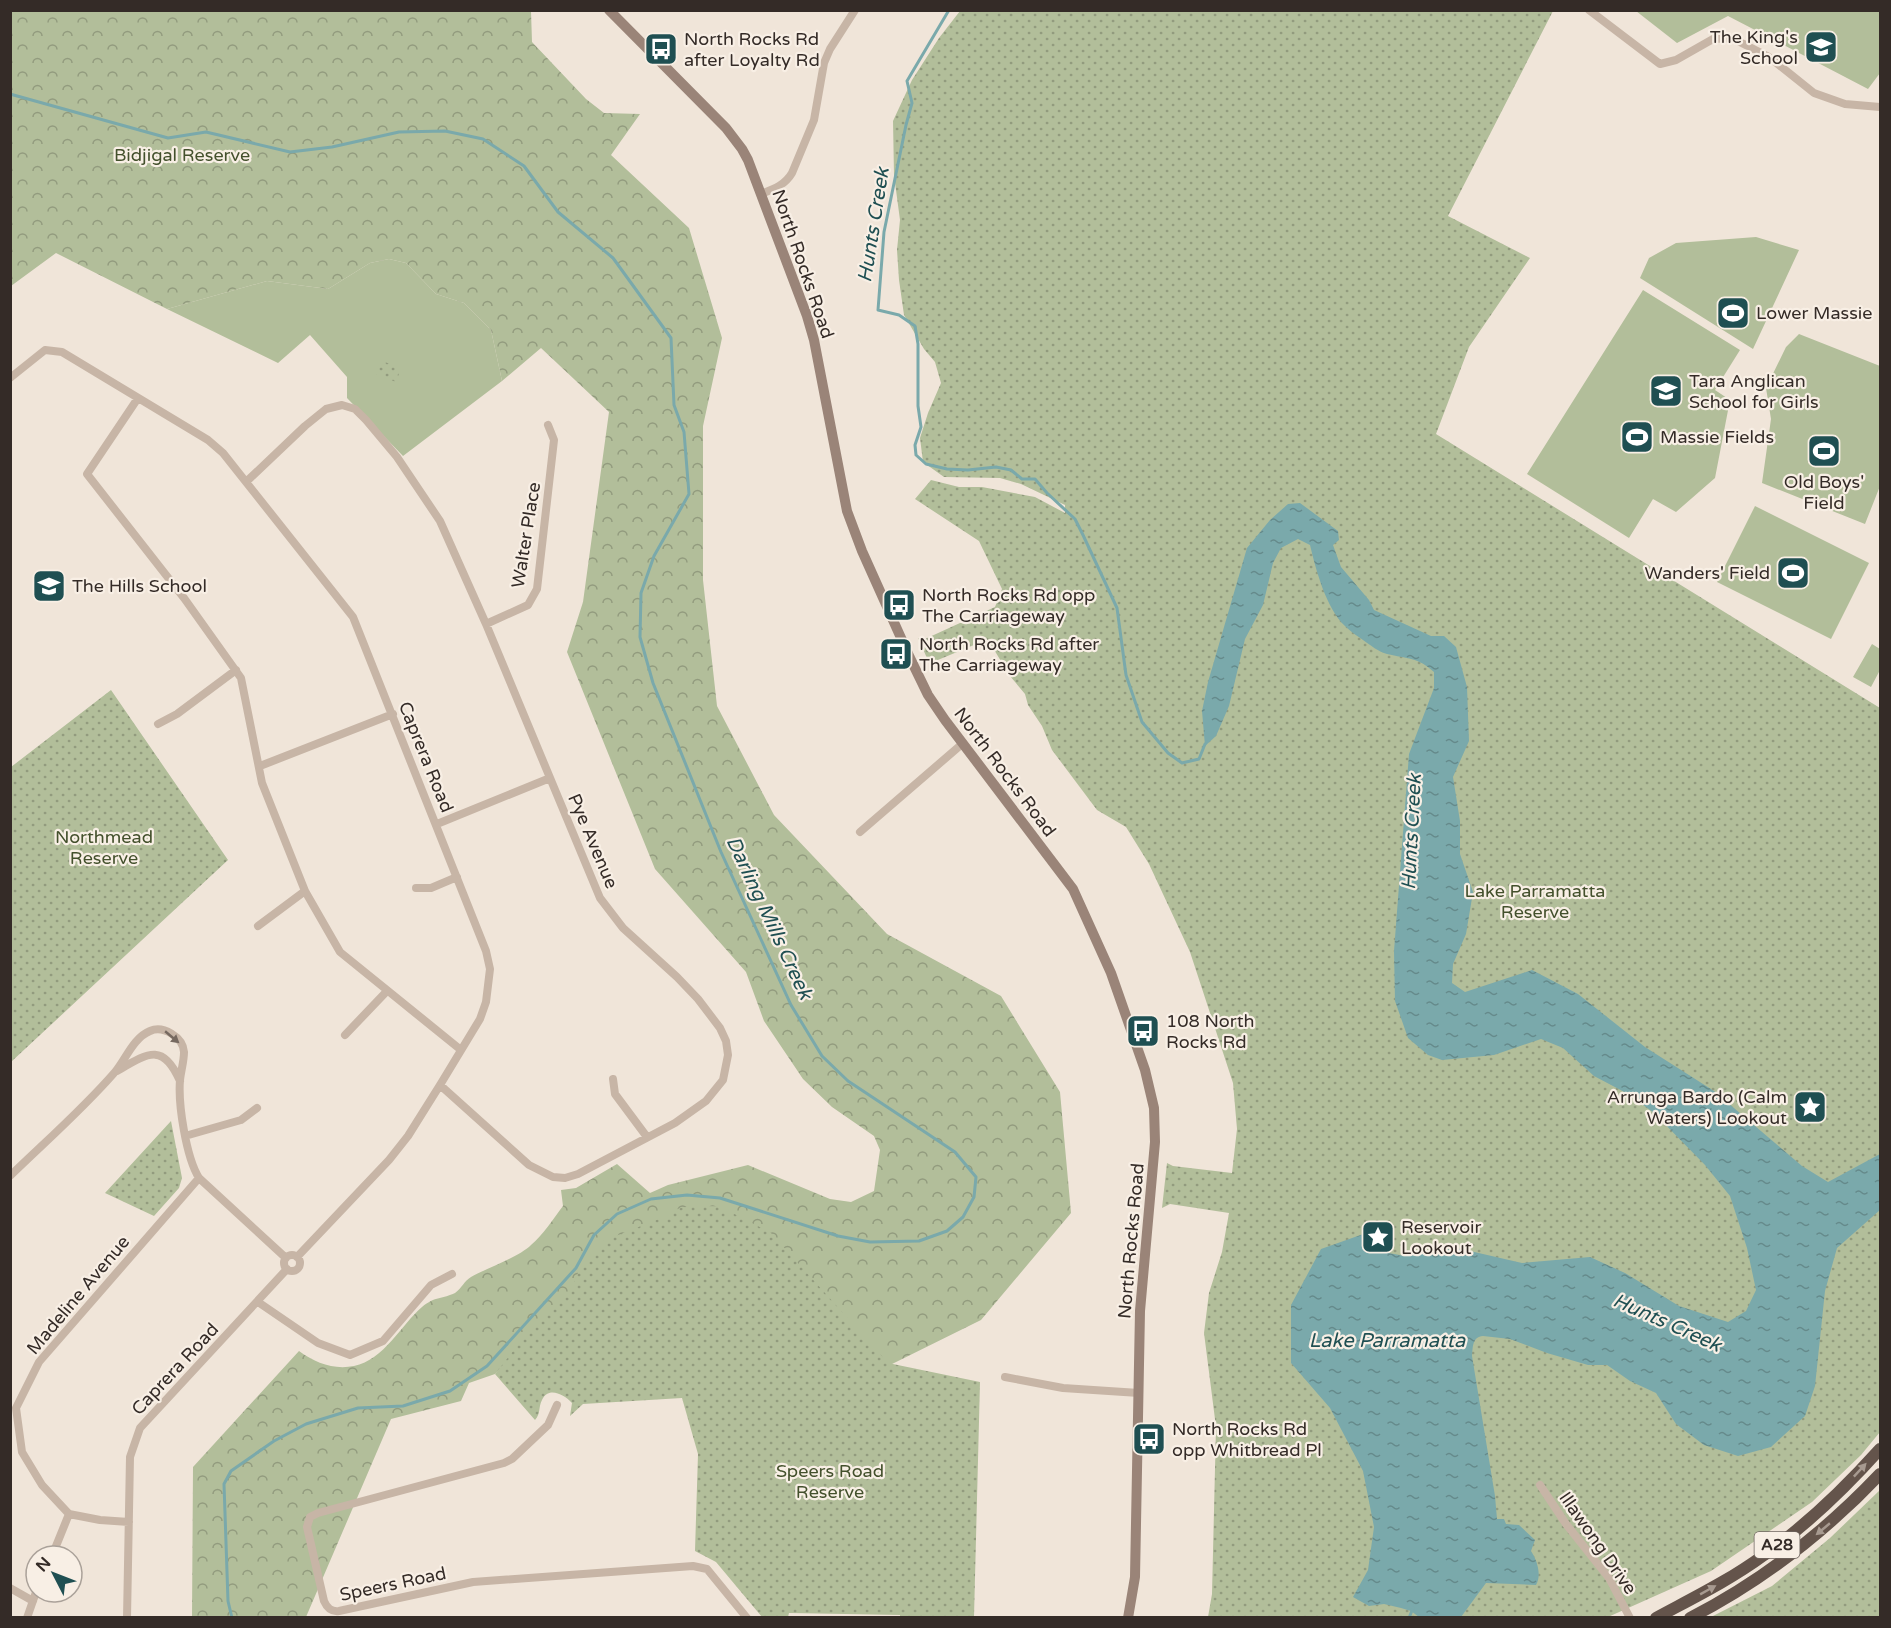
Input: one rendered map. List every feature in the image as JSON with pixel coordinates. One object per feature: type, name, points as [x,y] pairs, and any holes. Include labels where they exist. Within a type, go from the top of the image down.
[{"type":"highway","name":"A28","points":[[1656,1617],[1710,1589],[1764,1556],[1813,1516],[1881,1449]]},
{"type":"highway","name":"A28","points":[[1690,1617],[1746,1586],[1797,1550],[1881,1474]]},
{"type":"main road","name":"North Rocks Road","points":[[609,10],[726,128],[748,160],[807,315],[814,340],[843,493],[855,533],[928,695],[962,744],[1073,889],[1111,973],[1145,1070],[1154,1108],[1155,1142],[1140,1311],[1135,1577],[1128,1617]]},
{"type":"street","points":[[761,195],[780,186],[792,173],[814,120],[824,63],[830,49],[855,10]]},
{"type":"street","points":[[1589,10],[1660,64],[1676,60],[1713,39],[1732,38],[1769,57],[1814,93],[1845,104],[1881,107]]},
{"type":"street","name":"Caprera Road","points":[[10,378],[45,350],[62,352],[208,440],[223,453],[353,617],[486,951],[490,969],[486,1002],[480,1019],[440,1085],[408,1136],[389,1160],[297,1257]]},
{"type":"street","points":[[138,398],[87,474],[184,598],[241,678],[262,783],[305,891],[340,952],[461,1050]]},
{"type":"street","name":"Pye Avenue","points":[[246,482],[326,409],[342,405],[356,409],[397,457],[440,520],[486,624],[600,898],[623,928],[698,999],[720,1028],[726,1041],[728,1055],[723,1080],[706,1101],[675,1123],[578,1174],[565,1178],[553,1177],[529,1165],[440,1085]]},
{"type":"street","name":"Walter Place","points":[[486,624],[528,605],[537,589],[554,440],[548,425]]},
{"type":"street","points":[[158,724],[177,714],[236,670]]},
{"type":"street","points":[[260,766],[393,714]]},
{"type":"street","points":[[860,832],[962,744]]},
{"type":"street","points":[[437,824],[550,778]]},
{"type":"street","points":[[416,888],[430,888],[458,877]]},
{"type":"street","points":[[258,927],[305,891]]},
{"type":"street","points":[[345,1035],[387,991]]},
{"type":"street","points":[[10,1176],[116,1071],[141,1037],[151,1030],[158,1029],[171,1034],[182,1045],[184,1052],[180,1082],[185,1137],[192,1167],[199,1178],[286,1258]]},
{"type":"street","points":[[116,1071],[139,1058],[154,1054],[170,1062],[180,1082]]},
{"type":"street","points":[[613,1079],[615,1094],[647,1137]]},
{"type":"street","points":[[185,1137],[240,1120],[257,1108]]},
{"type":"street","name":"Madeline Avenue","points":[[69,1514],[42,1485],[21,1452],[16,1408],[39,1362],[199,1178]]},
{"type":"street","points":[[291,1255],[297,1257],[300,1262],[298,1268],[293,1271],[287,1269],[284,1263],[286,1258],[291,1255]]},
{"type":"street","name":"Caprera Road","points":[[127,1617],[130,1457],[140,1428],[287,1269]]},
{"type":"street","points":[[258,1302],[318,1343],[350,1355],[383,1341],[431,1286],[452,1274]]},
{"type":"street","points":[[1005,1377],[1064,1388],[1139,1393]]},
{"type":"street","name":"Speers Road","points":[[557,1405],[548,1425],[504,1463],[310,1517],[307,1527],[327,1607],[339,1611],[479,1582],[693,1566],[707,1569],[747,1617]]},
{"type":"street","name":"Illawong Drive","points":[[1540,1485],[1566,1524],[1609,1578],[1630,1617]]},
{"type":"street","points":[[57,1544],[69,1514],[100,1520],[129,1522]]},
{"type":"street","points":[[10,1588],[24,1595]]},
{"type":"green space","name":"Bidjigal Reserve","points":[[11,11],[531,11],[532,42],[586,99],[604,113],[640,114],[611,155],[689,228],[722,338],[703,426],[703,580],[717,706],[774,815],[887,934],[1001,996],[1060,1092],[1071,1213],[981,1320],[886,1367],[503,1365],[495,1374],[469,1383],[461,1401],[391,1419],[306,1617],[192,1617],[193,1467],[299,1351],[318,1362],[332,1366],[354,1366],[374,1357],[427,1303],[455,1293],[471,1277],[511,1258],[531,1245],[544,1232],[563,1206],[561,1190],[576,1188],[617,1164],[650,1193],[668,1185],[748,1165],[830,1199],[851,1202],[874,1191],[880,1150],[874,1136],[832,1107],[803,1079],[764,1021],[746,972],[655,869],[567,652],[583,602],[609,412],[541,348],[502,381],[491,330],[464,303],[436,294],[406,263],[389,259],[370,263],[328,289],[267,281],[167,309],[56,253],[11,286]]},
{"type":"green space","name":"Lake Parramatta Reserve","points":[[960,11],[1553,11],[1448,216],[1530,258],[1469,347],[1436,434],[1880,708],[1880,1432],[1861,1455],[1812,1502],[1711,1571],[1608,1617],[1208,1617],[1212,1594],[1216,1427],[1204,1333],[1209,1293],[1222,1252],[1229,1213],[1170,1204],[1162,1208],[1167,1163],[1173,1166],[1232,1173],[1237,1129],[1233,1083],[1190,952],[1149,864],[1126,827],[1097,810],[1052,750],[1042,726],[1028,705],[1025,694],[1010,676],[990,643],[986,640],[933,662],[931,667],[918,638],[925,639],[995,607],[1002,589],[979,541],[915,499],[931,480],[959,487],[982,487],[1035,497],[1065,513],[1065,505],[1021,484],[1000,478],[944,477],[923,462],[920,438],[941,383],[935,362],[924,349],[904,315],[897,250],[900,220],[894,175],[893,121],[912,80],[939,38]]},
{"type":"green space","name":"The King's School","points":[[1636,11],[1880,11],[1880,73],[1868,89],[1728,16],[1677,43]]},
{"type":"green space","name":"Lower Massie","points":[[1756,237],[1799,250],[1753,349],[1640,278],[1649,258],[1676,243]]},
{"type":"green space","points":[[389,259],[406,263],[436,294],[464,303],[491,330],[502,381],[403,456],[347,398],[347,377],[310,335],[278,363],[167,309],[267,281],[328,289],[370,263]]},
{"type":"green space","name":"Massie Fields","points":[[1643,290],[1740,350],[1715,390],[1730,400],[1715,478],[1676,512],[1653,499],[1629,538],[1527,474]]},
{"type":"green space","name":"Old Boys' Field","points":[[1799,334],[1880,366],[1880,486],[1865,524],[1762,483],[1771,419],[1766,388],[1786,347]]},
{"type":"green space","points":[[382,361],[401,368],[396,382],[376,374]]},
{"type":"green space","name":"Wanders' Field","points":[[1755,506],[1869,563],[1831,639],[1717,582]]},
{"type":"green space","points":[[1872,644],[1880,649],[1880,670],[1871,687],[1853,677]]},
{"type":"green space","name":"Northmead Reserve","points":[[111,690],[228,860],[11,1062],[11,767]]},
{"type":"green space","points":[[171,1121],[182,1178],[179,1188],[154,1216],[105,1193]]},
{"type":"green space","name":"Speers Road Reserve","points":[[692,1206],[719,1206],[771,1233],[888,1363],[980,1382],[974,1617],[900,1618],[900,1615],[789,1613],[788,1617],[762,1617],[716,1562],[695,1551],[698,1454],[682,1398],[583,1404],[570,1416],[572,1403],[561,1394],[552,1392],[542,1400],[535,1420],[495,1374],[528,1332],[571,1290],[580,1268],[603,1241],[679,1209]]},
{"type":"green space","points":[[1880,1490],[1880,1617],[1711,1617],[1772,1586],[1830,1538]]},
{"type":"water","name":"Lake Parramatta","points":[[1300,503],[1338,531],[1339,540],[1333,545],[1341,567],[1369,600],[1374,610],[1431,636],[1444,636],[1456,647],[1467,687],[1469,741],[1453,777],[1460,821],[1460,854],[1473,892],[1466,934],[1453,964],[1452,983],[1465,992],[1532,970],[1578,994],[1645,1047],[1714,1091],[1802,1166],[1828,1182],[1880,1154],[1880,1210],[1837,1248],[1825,1291],[1815,1386],[1805,1416],[1771,1447],[1738,1456],[1704,1445],[1676,1424],[1656,1393],[1630,1381],[1607,1365],[1588,1365],[1510,1339],[1483,1336],[1477,1338],[1472,1356],[1497,1519],[1504,1519],[1506,1524],[1519,1525],[1535,1540],[1531,1551],[1537,1563],[1539,1577],[1536,1585],[1486,1583],[1461,1617],[1419,1617],[1411,1611],[1384,1604],[1369,1606],[1353,1597],[1368,1570],[1374,1527],[1363,1471],[1330,1408],[1291,1363],[1291,1305],[1321,1249],[1369,1232],[1383,1252],[1405,1256],[1457,1248],[1522,1263],[1590,1257],[1625,1273],[1679,1306],[1728,1322],[1746,1311],[1756,1290],[1747,1248],[1730,1196],[1705,1165],[1654,1113],[1630,1095],[1594,1076],[1563,1048],[1541,1039],[1494,1055],[1442,1060],[1428,1055],[1408,1038],[1395,1001],[1394,951],[1409,754],[1434,688],[1434,672],[1417,661],[1381,652],[1345,626],[1327,599],[1310,545],[1298,539],[1281,548],[1273,563],[1263,605],[1245,639],[1229,706],[1216,736],[1205,746],[1202,711],[1208,682],[1247,548],[1270,520],[1288,504]]},
{"type":"waterway","name":"Hunts Creek","points":[[949,10],[907,81],[912,103],[884,232],[878,310],[899,315],[915,326],[918,344],[918,406],[921,427],[915,445],[916,455],[926,464],[947,469],[968,470],[996,467],[1011,470],[1022,479],[1035,479],[1075,519],[1117,608],[1126,675],[1142,722],[1168,753],[1182,763],[1199,759],[1205,744]]},
{"type":"waterway","name":"Darling Mills Creek","points":[[10,94],[168,138],[206,132],[290,152],[332,147],[399,132],[445,131],[483,139],[524,166],[558,212],[613,258],[671,338],[674,405],[684,432],[689,494],[654,556],[641,593],[640,637],[653,683],[721,852],[791,1005],[822,1056],[848,1081],[955,1152],[976,1177],[974,1197],[963,1217],[947,1231],[919,1241],[870,1242],[838,1236],[720,1198],[687,1195],[651,1199],[617,1214],[594,1235],[576,1268],[487,1366],[450,1391],[403,1406],[358,1408],[306,1424],[274,1441],[231,1471],[224,1484],[228,1601],[232,1618]]},
{"type":"waterway","name":"Hunts Creek","points":[[1409,1618],[1413,1608]]},
{"type":"place","name":"The King's School","points":[[1821,47]]},
{"type":"place","name":"North Rocks Rd after Loyalty Rd","points":[[661,49]]},
{"type":"place","name":"Lower Massie","points":[[1733,313]]},
{"type":"place","name":"Tara Anglican School for Girls","points":[[1666,391]]},
{"type":"place","name":"Massie Fields","points":[[1637,437]]},
{"type":"place","name":"Old Boys' Field","points":[[1824,451]]},
{"type":"place","name":"Wanders' Field","points":[[1793,573]]},
{"type":"place","name":"The Hills School","points":[[49,586]]},
{"type":"place","name":"North Rocks Rd opp The Carriageway","points":[[899,605]]},
{"type":"place","name":"North Rocks Rd after The Carriageway","points":[[896,654]]},
{"type":"place","name":"108 North Rocks Rd","points":[[1143,1031]]},
{"type":"place","name":"Arrunga Bardo (Calm Waters) Lookout","points":[[1810,1107]]},
{"type":"place","name":"Reservoir Lookout","points":[[1378,1237]]},
{"type":"place","name":"North Rocks Rd opp Whitbread Pl","points":[[1149,1439]]}]
